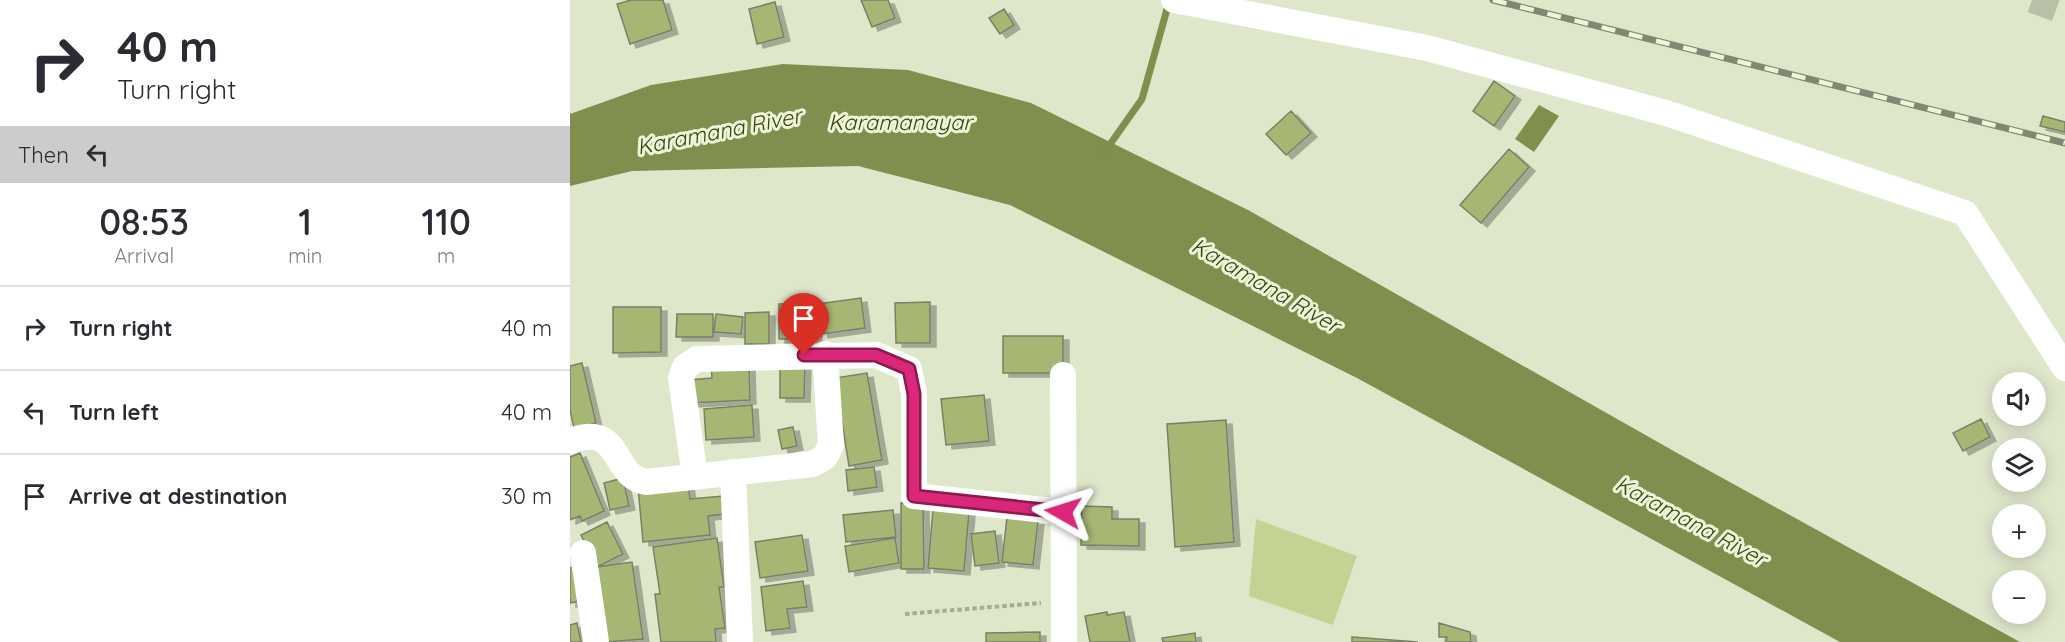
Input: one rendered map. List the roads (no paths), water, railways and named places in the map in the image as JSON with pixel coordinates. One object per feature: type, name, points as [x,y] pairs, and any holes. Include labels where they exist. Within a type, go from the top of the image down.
[{"type":"street","points":[[1174,0],[1427,48],[1666,113],[1965,213],[2065,368]]},
{"type":"street","points":[[570,441],[578,438],[606,440],[613,446],[626,473],[636,480],[646,482],[813,464],[825,457],[831,445],[825,354]]},
{"type":"street","points":[[694,477],[681,378],[685,367],[697,359],[825,354],[876,355],[909,369],[914,394],[914,496],[1063,512]]},
{"type":"street","points":[[1063,375],[1062,601],[1064,642]]},
{"type":"street","points":[[733,472],[740,642]]},
{"type":"street","points":[[583,553],[596,642]]},
{"type":"water","name":"Karamanayar","points":[[783,64],[908,70],[1031,103],[1248,210],[1679,454],[2020,642],[1840,642],[1357,378],[1010,205],[858,166],[632,171],[570,186],[570,114],[651,85]]},
{"type":"water","points":[[1539,105],[1559,116],[1534,152],[1515,139]]},
{"type":"waterway","points":[[1106,150],[1142,99],[1169,2]]},
{"type":"tunnel","points":[[2032,0],[2065,12]]},
{"type":"railway","points":[[1493,0],[2065,143]]},
{"type":"water label","name":"Karamana River","points":[[719,131]]},
{"type":"water label","name":"Karamana River","points":[[1266,285]]},
{"type":"water label","name":"Karamana River","points":[[1691,521]]}]
